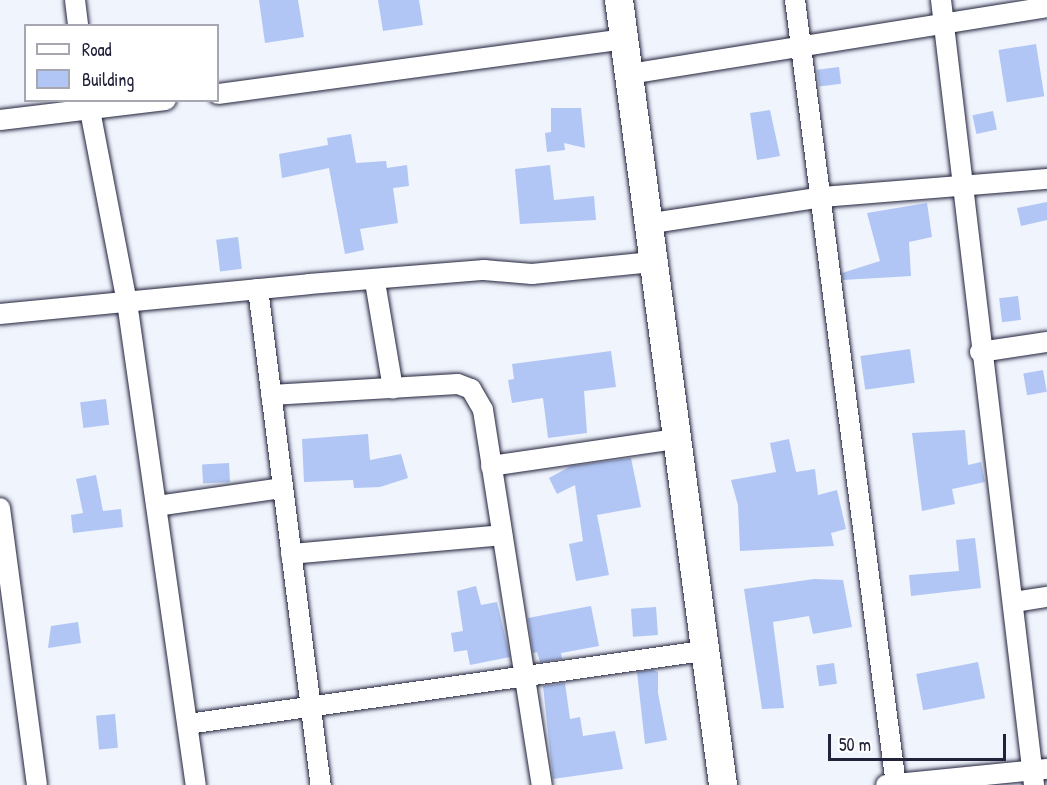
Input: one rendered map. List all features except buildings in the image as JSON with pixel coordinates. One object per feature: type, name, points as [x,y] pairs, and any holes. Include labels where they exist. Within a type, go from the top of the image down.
[{"type":"main road","points":[[619,0],[646,224],[723,785]]},
{"type":"street","points":[[75,0],[78,24]]},
{"type":"street","points":[[795,0],[804,48],[893,784],[1038,775],[980,352],[941,0]]},
{"type":"street","points":[[629,74],[804,48],[1047,7]]},
{"type":"street","points":[[219,94],[624,39]]},
{"type":"street","points":[[0,120],[88,106],[140,102]]},
{"type":"street","points":[[88,106],[127,302],[196,785]]},
{"type":"street","points":[[646,224],[822,197],[1047,179]]},
{"type":"street","points":[[0,314],[258,289],[375,282],[484,270],[532,274],[652,262]]},
{"type":"street","points":[[375,282],[393,388]]},
{"type":"street","points":[[258,289],[321,785]]},
{"type":"street","points":[[980,352],[1047,342]]},
{"type":"street","points":[[271,395],[458,384],[471,389],[483,410],[542,785]]},
{"type":"street","points":[[490,466],[675,439]]},
{"type":"street","points":[[157,506],[282,488]]},
{"type":"street","points":[[0,508],[37,785]]},
{"type":"street","points":[[291,554],[502,535]]},
{"type":"street","points":[[1014,602],[1047,597]]},
{"type":"street","points":[[188,724],[704,651]]}]
